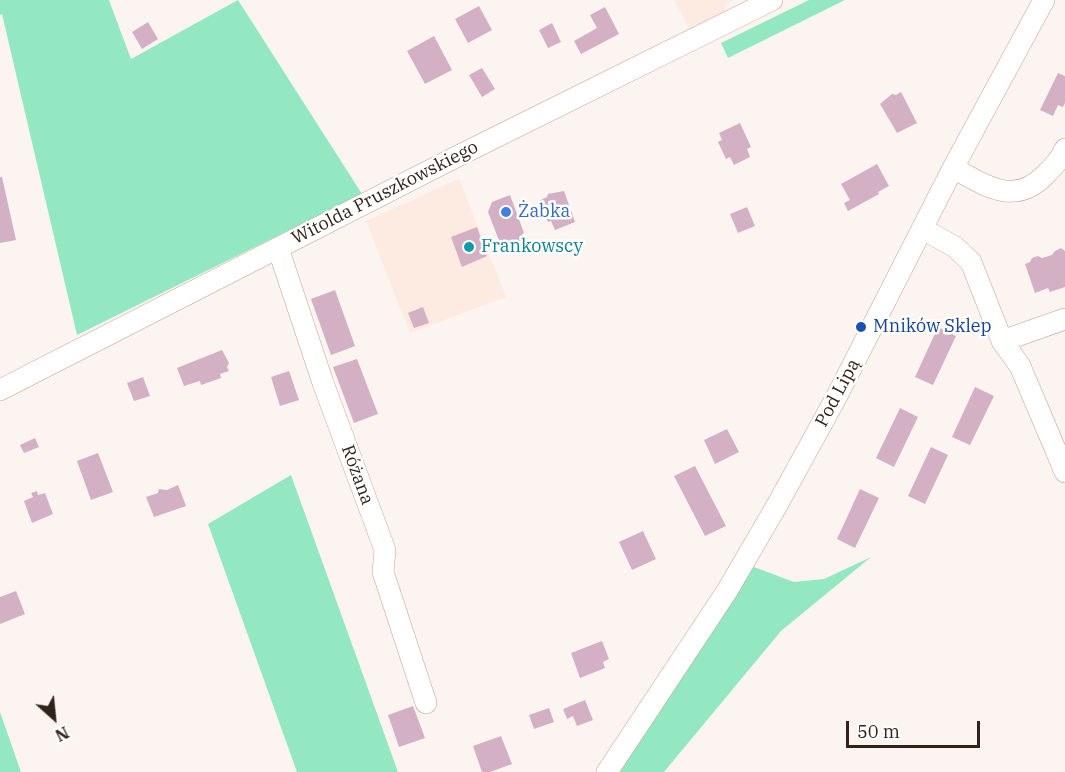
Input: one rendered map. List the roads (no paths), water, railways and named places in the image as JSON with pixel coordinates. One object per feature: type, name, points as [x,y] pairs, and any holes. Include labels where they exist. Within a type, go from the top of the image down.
[{"type":"street","name":"Witolda Pruszkowskiego","points":[[0,390],[772,0]]},
{"type":"street","name":"Pod Lipą","points":[[607,772],[727,591],[837,396],[953,168],[1044,0]]},
{"type":"street","points":[[953,168],[992,189],[1013,193],[1037,183],[1061,158],[1065,149]]},
{"type":"street","points":[[923,229],[955,247],[970,262],[1002,341],[1020,366],[1065,472]]},
{"type":"street","name":"Różana","points":[[279,248],[323,383],[385,550],[383,572],[426,703]]},
{"type":"street","points":[[1002,341],[1065,319]]},
{"type":"place","name":"Żabka","points":[[506,212]]},
{"type":"place","name":"Frankowscy","points":[[469,247]]},
{"type":"place","name":"Mników Sklep","points":[[861,327]]}]
